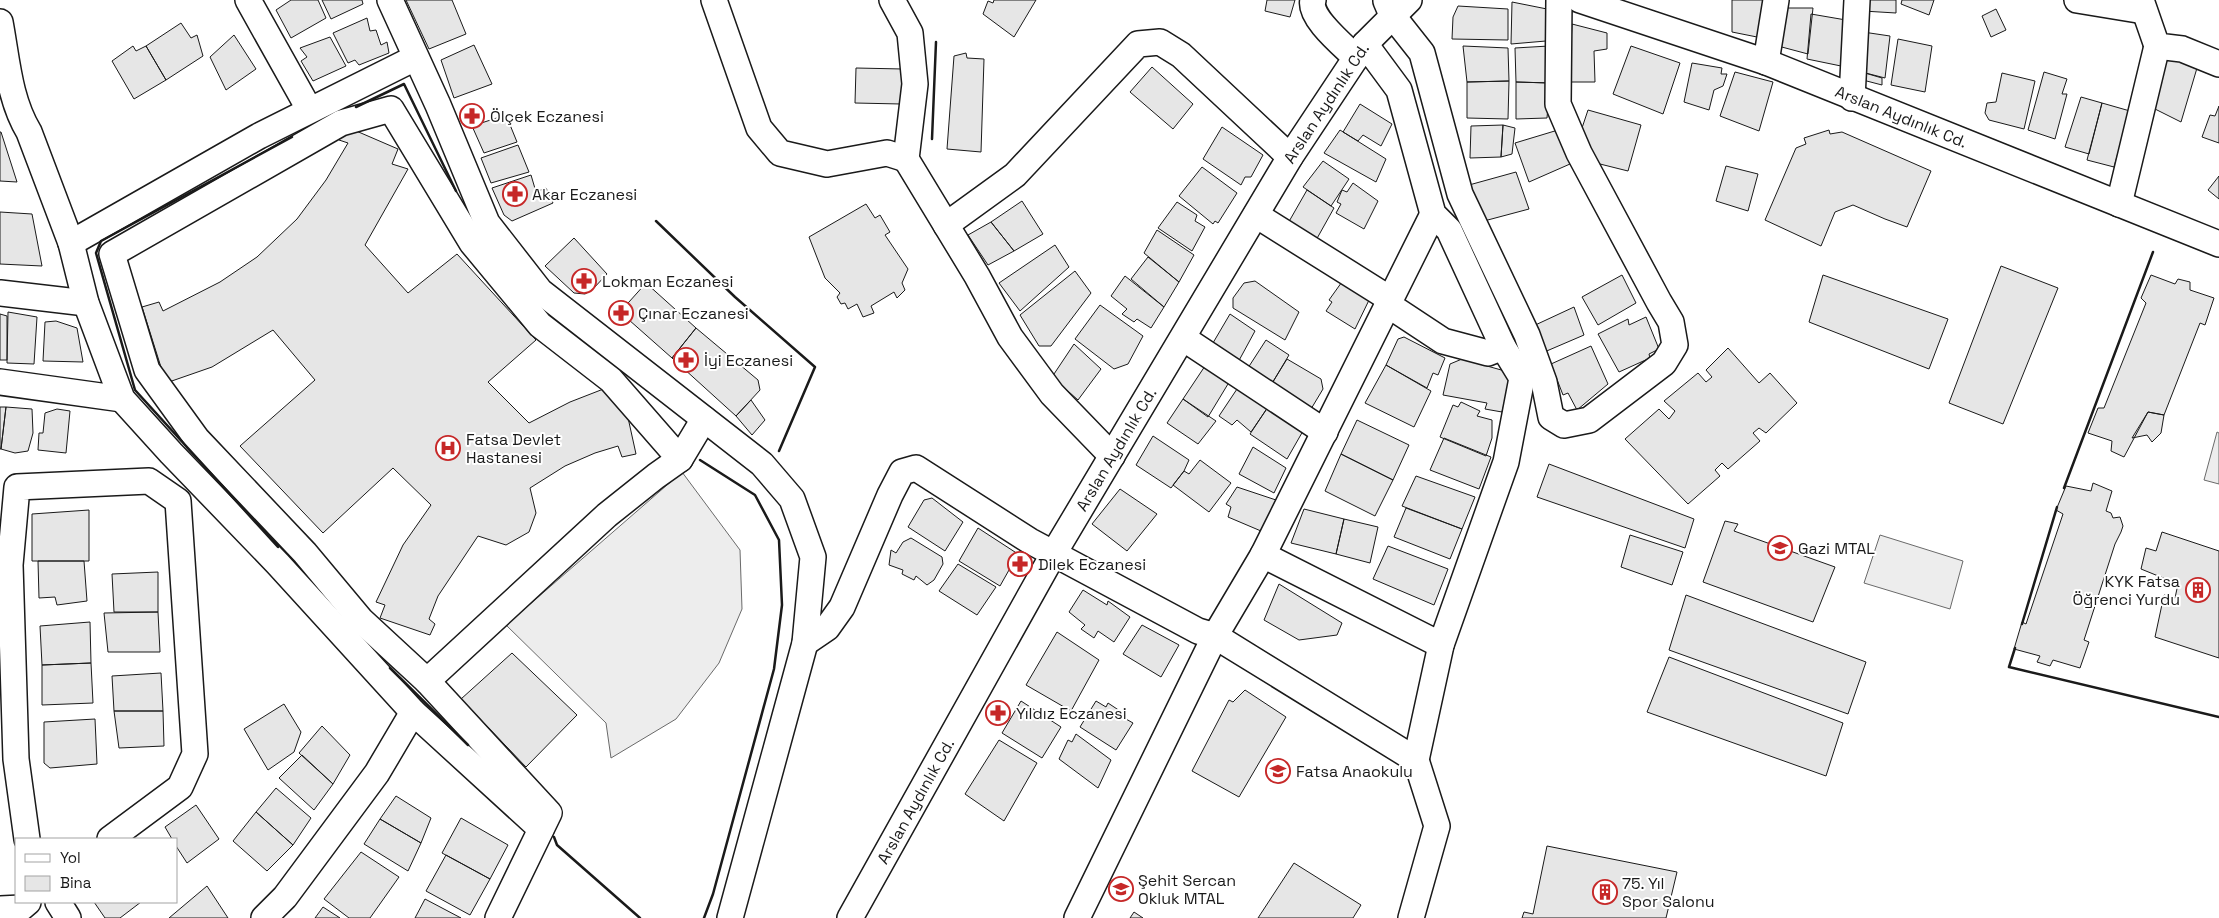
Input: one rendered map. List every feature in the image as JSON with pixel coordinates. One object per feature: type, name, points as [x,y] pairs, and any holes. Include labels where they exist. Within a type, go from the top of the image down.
[{"type":"street","points":[[248,0],[309,109]]},
{"type":"street","points":[[390,0],[438,105],[487,223],[540,291],[762,464],[792,498],[813,557],[805,643],[730,918]]},
{"type":"street","points":[[714,0],[759,128],[780,153],[827,164],[887,153],[906,159]]},
{"type":"street","points":[[892,0],[910,33],[915,84],[906,159],[977,276],[1010,337],[1052,394],[1112,456]]},
{"type":"street","points":[[1313,0],[1312,4],[1320,22],[1360,51],[1399,90],[1433,214],[1449,230],[1503,347],[1522,378],[1518,409],[1506,462],[1441,645],[1416,760],[1437,826],[1412,918]]},
{"type":"street","points":[[1396,5],[1422,53],[1460,194],[1527,335],[1544,382],[1551,417],[1564,425],[1590,420],[1664,364],[1675,345],[1671,322],[1654,294],[1580,153],[1558,104],[1558,0]]},
{"type":"street","name":"Arslan Aydınlık Cd.","points":[[1580,0],[1766,62],[2219,244]]},
{"type":"street","points":[[1766,62],[1776,0]]},
{"type":"street","points":[[1852,98],[1857,0]]},
{"type":"street","points":[[2077,0],[2142,5],[2157,46],[2119,204]]},
{"type":"street","name":"Arslan Aydınlık Cd.","points":[[850,918],[1054,553],[1290,158],[1360,51],[1396,5]]},
{"type":"street","points":[[0,22],[13,96],[9,114],[29,132],[71,243],[86,303],[122,399],[278,564],[413,712],[541,829]]},
{"type":"street","points":[[946,224],[1016,175],[1138,44],[1160,42],[1181,55],[1290,158]]},
{"type":"street","points":[[2157,46],[2182,49],[2219,64]]},
{"type":"street","points":[[71,243],[309,109],[416,58]]},
{"type":"street","points":[[498,918],[549,813],[427,681],[361,620],[305,553],[192,431],[147,370],[112,254],[341,124],[391,109],[472,243],[540,325],[611,380],[680,459]]},
{"type":"street","points":[[1077,918],[1215,636],[1263,555],[1433,214]]},
{"type":"street","points":[[1256,215],[1388,302],[1443,341],[1488,353],[1503,347]]},
{"type":"street","points":[[0,293],[86,303]]},
{"type":"street","points":[[1183,338],[1325,432]]},
{"type":"street","points":[[0,382],[122,399]]},
{"type":"street","points":[[427,681],[607,515],[680,459],[704,419]]},
{"type":"street","points":[[161,489],[171,453]]},
{"type":"street","points":[[805,643],[827,628],[842,607],[890,495],[902,472],[916,468],[1030,541],[1198,631],[1215,636],[1416,760]]},
{"type":"street","points":[[27,838],[16,759],[10,575],[17,487],[149,481],[178,501],[195,754],[180,787],[111,838]]},
{"type":"street","points":[[1263,555],[1441,645]]},
{"type":"street","points":[[264,918],[285,897],[378,773],[413,712]]},
{"type":"street","points":[[0,909],[20,908],[27,903]]},
{"type":"street","points":[[59,903],[68,918]]},
{"type":"shaded area","points":[[2217,432],[2219,433],[2219,484],[2204,480]]},
{"type":"shaded area","points":[[682,472],[740,550],[742,609],[719,663],[676,719],[611,758],[606,723],[506,625]]},
{"type":"shaded area","points":[[1880,535],[1963,561],[1950,609],[1864,583]]},
{"type":"building","points":[[291,0],[318,0],[326,18],[291,38],[276,10]]},
{"type":"building","points":[[322,0],[362,0],[363,4],[331,19]]},
{"type":"building","points":[[406,0],[452,0],[466,34],[429,49]]},
{"type":"building","points":[[994,0],[1036,0],[1014,37],[983,14],[988,1],[993,3]]},
{"type":"building","points":[[1267,0],[1295,0],[1290,17],[1265,11]]},
{"type":"building","points":[[1732,0],[1767,0],[1762,38],[1732,32]]},
{"type":"building","points":[[1863,0],[1896,0],[1896,13],[1863,11]]},
{"type":"building","points":[[1902,0],[1934,0],[1929,15],[1901,4]]},
{"type":"building","points":[[1512,2],[1547,9],[1546,41],[1511,44]]},
{"type":"building","points":[[1458,6],[1508,9],[1508,40],[1452,39],[1453,17]]},
{"type":"building","points":[[1783,8],[1813,8],[1808,54],[1778,46]]},
{"type":"building","points":[[1996,9],[2006,30],[1991,37],[1982,16]]},
{"type":"building","points":[[1811,14],[1846,20],[1841,66],[1807,59]]},
{"type":"building","points":[[367,18],[370,31],[376,30],[381,45],[387,42],[389,53],[359,65],[355,60],[348,63],[333,33]]},
{"type":"building","points":[[181,23],[191,38],[197,35],[203,56],[166,80],[146,46]]},
{"type":"building","points":[[1572,24],[1607,33],[1607,49],[1594,51],[1595,82],[1569,82]]},
{"type":"building","points":[[1863,32],[1890,36],[1885,78],[1858,71]]},
{"type":"building","points":[[234,35],[256,69],[226,90],[210,57]]},
{"type":"building","points":[[330,37],[346,66],[313,81],[301,61],[307,57],[300,48]]},
{"type":"building","points":[[1898,39],[1932,46],[1925,92],[1891,85]]},
{"type":"building","points":[[474,45],[492,84],[454,98],[441,60]]},
{"type":"building","points":[[133,46],[136,51],[146,46],[166,80],[134,99],[112,61]]},
{"type":"building","points":[[1463,46],[1508,48],[1509,81],[1467,82]]},
{"type":"building","points":[[1549,46],[1550,83],[1516,82],[1515,48]]},
{"type":"building","points":[[1631,46],[1680,63],[1663,114],[1613,94]]},
{"type":"building","points":[[966,53],[967,58],[984,59],[981,152],[947,149],[954,56]]},
{"type":"building","points":[[2180,56],[2197,68],[2181,122],[2153,108],[2167,59]]},
{"type":"building","points":[[1692,63],[1722,68],[1721,74],[1727,74],[1723,86],[1714,90],[1709,110],[1684,102]]},
{"type":"building","points":[[1152,67],[1193,104],[1173,129],[1130,92]]},
{"type":"building","points":[[856,68],[903,69],[901,104],[855,103]]},
{"type":"building","points":[[1858,71],[1882,78],[1882,85],[1859,79]]},
{"type":"building","points":[[1735,72],[1773,82],[1759,131],[1720,116]]},
{"type":"building","points":[[2044,72],[2067,79],[2062,94],[2067,94],[2055,139],[2028,130]]},
{"type":"building","points":[[2002,73],[2035,81],[2024,129],[1989,120],[1985,113],[1987,103],[1996,102]]},
{"type":"building","points":[[1509,81],[1508,119],[1467,118],[1467,82]]},
{"type":"building","points":[[1516,82],[1550,83],[1547,118],[1516,119]]},
{"type":"building","points":[[2081,97],[2102,103],[2089,154],[2065,147]]},
{"type":"building","points":[[2102,103],[2130,111],[2114,167],[2087,160]]},
{"type":"building","points":[[1360,104],[1392,124],[1381,146],[1363,135],[1358,141],[1343,132]]},
{"type":"building","points":[[2219,106],[2219,143],[2202,137],[2210,115],[2215,116]]},
{"type":"building","points":[[1588,110],[1641,125],[1628,171],[1596,163],[1582,128]]},
{"type":"building","points":[[506,115],[517,142],[484,153],[472,126]]},
{"type":"building","points":[[1503,125],[1501,157],[1470,158],[1471,126]]},
{"type":"building","points":[[1503,125],[1515,128],[1512,154],[1501,157]]},
{"type":"building","points":[[347,127],[398,149],[392,164],[408,169],[365,245],[408,293],[457,254],[536,340],[488,382],[529,423],[570,402],[606,388],[623,395],[636,454],[622,457],[618,446],[595,453],[565,466],[530,488],[536,513],[529,532],[506,545],[478,536],[438,596],[429,619],[435,624],[430,635],[380,618],[385,605],[376,602],[403,545],[431,505],[393,468],[323,533],[240,446],[315,380],[273,330],[212,367],[166,383],[142,307],[159,302],[163,311],[220,282],[257,257],[297,219],[326,180],[348,143],[339,140]]},
{"type":"building","points":[[1222,127],[1263,155],[1251,177],[1245,177],[1241,185],[1203,159]]},
{"type":"building","points":[[1340,130],[1386,159],[1376,182],[1324,153]]},
{"type":"building","points":[[1558,130],[1570,164],[1529,182],[1515,143]]},
{"type":"building","points":[[1829,130],[1830,134],[1842,132],[1931,171],[1907,227],[1853,205],[1835,212],[1821,246],[1765,220],[1796,148],[1806,144],[1804,138]]},
{"type":"building","points":[[1,132],[17,182],[0,181]]},
{"type":"building","points":[[518,145],[529,172],[491,183],[481,158]]},
{"type":"building","points":[[1323,161],[1349,179],[1331,206],[1303,187]]},
{"type":"building","points":[[1726,166],[1758,174],[1748,211],[1716,201]]},
{"type":"building","points":[[1202,167],[1237,193],[1218,223],[1215,221],[1213,224],[1179,196]]},
{"type":"building","points":[[1516,172],[1529,209],[1484,221],[1469,185]]},
{"type":"building","points":[[531,175],[536,192],[546,188],[553,203],[512,221],[504,215],[492,188]]},
{"type":"building","points":[[2219,176],[2219,199],[2208,190]]},
{"type":"building","points":[[1353,183],[1378,201],[1364,229],[1336,213],[1341,204],[1337,202],[1342,190],[1347,192]]},
{"type":"building","points":[[1307,190],[1334,208],[1315,242],[1287,225]]},
{"type":"building","points":[[1022,201],[1043,234],[1014,251],[991,222]]},
{"type":"building","points":[[1177,202],[1197,215],[1195,221],[1205,227],[1192,251],[1158,228]]},
{"type":"building","points":[[866,204],[875,218],[880,215],[890,232],[885,235],[908,269],[902,283],[905,290],[897,298],[894,292],[871,306],[874,313],[863,317],[857,304],[848,309],[845,303],[841,304],[837,297],[840,293],[825,278],[809,237]]},
{"type":"building","points":[[0,212],[32,214],[42,266],[0,264]]},
{"type":"building","points":[[991,222],[1014,251],[988,265],[968,235]]},
{"type":"building","points":[[1157,230],[1194,255],[1179,282],[1144,253]]},
{"type":"building","points":[[574,238],[607,274],[592,290],[585,294],[574,293],[545,266]]},
{"type":"building","points":[[1055,245],[1069,267],[1020,311],[999,283]]},
{"type":"building","points":[[1148,257],[1179,282],[1164,307],[1131,279]]},
{"type":"building","points":[[2001,266],[2058,288],[2003,424],[1949,403]]},
{"type":"building","points":[[1075,271],[1091,293],[1051,346],[1039,346],[1020,315]]},
{"type":"building","points":[[1622,275],[1636,303],[1598,325],[1582,297]]},
{"type":"building","points":[[1823,275],[1948,319],[1929,369],[1809,322]]},
{"type":"building","points":[[2151,275],[2175,284],[2178,279],[2190,282],[2190,290],[2214,298],[2205,325],[2200,323],[2164,415],[2148,412],[2124,457],[2111,451],[2112,441],[2088,433],[2098,408],[2104,408],[2146,303],[2141,298]]},
{"type":"building","points":[[1125,276],[1164,307],[1151,328],[1137,319],[1134,322],[1122,314],[1127,309],[1111,296]]},
{"type":"building","points":[[1344,279],[1371,296],[1355,329],[1326,311],[1332,302],[1329,300]]},
{"type":"building","points":[[1255,281],[1299,312],[1285,340],[1233,308],[1233,298],[1244,283]]},
{"type":"building","points":[[646,283],[696,328],[672,358],[620,312]]},
{"type":"building","points":[[1100,305],[1143,336],[1128,364],[1114,369],[1075,339]]},
{"type":"building","points":[[1574,307],[1584,335],[1542,353],[1531,327]]},
{"type":"building","points":[[8,312],[37,317],[34,364],[7,363]]},
{"type":"building","points":[[0,314],[7,316],[7,360],[0,360]]},
{"type":"building","points":[[1230,314],[1255,331],[1236,366],[1210,348]]},
{"type":"building","points":[[1646,317],[1659,349],[1649,354],[1650,358],[1619,372],[1598,334],[1628,319],[1629,325]]},
{"type":"building","points":[[56,321],[77,328],[83,362],[43,361],[45,322]]},
{"type":"building","points":[[696,328],[758,380],[760,390],[736,416],[672,358]]},
{"type":"building","points":[[1404,337],[1445,358],[1438,375],[1433,373],[1427,388],[1386,365],[1398,339]]},
{"type":"building","points":[[1266,340],[1289,355],[1271,385],[1246,371]]},
{"type":"building","points":[[1074,344],[1101,369],[1078,400],[1052,377]]},
{"type":"building","points":[[1591,346],[1608,384],[1577,410],[1568,393],[1563,395],[1551,364]]},
{"type":"building","points":[[1728,348],[1759,383],[1770,373],[1797,403],[1766,433],[1759,428],[1753,433],[1760,441],[1728,469],[1722,463],[1715,470],[1720,476],[1688,504],[1625,439],[1659,409],[1669,419],[1675,411],[1664,401],[1698,373],[1706,382],[1712,377],[1706,370]]},
{"type":"building","points":[[1287,359],[1321,379],[1323,389],[1311,409],[1271,385]]},
{"type":"building","points":[[1462,359],[1512,373],[1502,412],[1485,409],[1487,403],[1443,395],[1450,364]]},
{"type":"building","points":[[1207,363],[1231,379],[1208,417],[1183,399]]},
{"type":"building","points":[[1386,365],[1431,391],[1414,427],[1365,403]]},
{"type":"building","points":[[1239,386],[1268,407],[1251,432],[1237,420],[1232,425],[1219,416]]},
{"type":"building","points":[[1183,399],[1216,421],[1198,444],[1167,423]]},
{"type":"building","points":[[751,400],[765,420],[752,435],[736,416]]},
{"type":"building","points":[[1461,402],[1480,411],[1477,416],[1492,420],[1492,438],[1486,456],[1440,437],[1453,405],[1458,407]]},
{"type":"building","points":[[0,407],[6,407],[1,449],[0,449]]},
{"type":"building","points":[[6,407],[32,409],[33,433],[28,451],[15,453],[1,449]]},
{"type":"building","points":[[1268,407],[1303,431],[1287,459],[1250,434]]},
{"type":"building","points":[[57,409],[70,411],[66,453],[38,450],[39,433],[43,433],[45,413]]},
{"type":"building","points":[[2148,412],[2164,415],[2161,433],[2152,442],[2147,435],[2132,438]]},
{"type":"building","points":[[1357,420],[1409,445],[1393,480],[1341,454]]},
{"type":"building","points":[[1153,436],[1189,460],[1184,471],[1171,488],[1136,465]]},
{"type":"building","points":[[1444,438],[1491,457],[1479,489],[1430,470]]},
{"type":"building","points":[[1253,447],[1286,468],[1274,493],[1239,474]]},
{"type":"building","points":[[1341,454],[1393,480],[1375,516],[1325,491]]},
{"type":"building","points":[[1200,460],[1231,483],[1209,512],[1173,485],[1184,471],[1189,474]]},
{"type":"building","points":[[1549,464],[1694,519],[1685,548],[1537,497]]},
{"type":"building","points":[[1416,476],[1475,497],[1462,529],[1402,506]]},
{"type":"building","points":[[2093,483],[2112,491],[2106,511],[2111,513],[2113,518],[2120,517],[2123,526],[2115,544],[2084,640],[2089,642],[2080,668],[2053,660],[2050,666],[2037,662],[2040,656],[2014,649],[2022,622],[2026,624],[2063,514],[2056,510],[2066,486],[2091,491]]},
{"type":"building","points":[[1237,487],[1276,500],[1261,531],[1228,517],[1231,507],[1226,504]]},
{"type":"building","points":[[1120,489],[1157,514],[1127,551],[1092,524]]},
{"type":"building","points":[[932,498],[963,522],[945,551],[908,527],[924,500]]},
{"type":"building","points":[[1406,508],[1462,529],[1450,559],[1394,537]]},
{"type":"building","points":[[1304,509],[1344,519],[1336,554],[1291,543]]},
{"type":"building","points":[[89,510],[89,561],[32,561],[32,514]]},
{"type":"building","points":[[1344,519],[1378,527],[1370,563],[1336,554]]},
{"type":"building","points":[[1725,521],[1738,524],[1734,531],[1835,567],[1813,622],[1703,582]]},
{"type":"building","points":[[978,528],[1018,554],[1000,586],[959,561]]},
{"type":"building","name":"KYK Fatsa Öğrenci Yurdu","points":[[2162,532],[2219,551],[2219,658],[2155,637],[2164,595],[2175,598],[2178,584],[2141,569],[2146,548],[2156,551]]},
{"type":"building","points":[[1630,535],[1683,552],[1672,585],[1621,567]]},
{"type":"building","points":[[911,538],[942,557],[943,564],[934,580],[927,585],[916,576],[914,580],[902,574],[903,570],[889,565],[891,550],[896,553],[903,542]]},
{"type":"building","points":[[1388,546],[1448,569],[1434,605],[1373,579]]},
{"type":"building","points":[[38,561],[84,561],[87,601],[57,605],[55,597],[39,598]]},
{"type":"building","points":[[958,564],[996,587],[977,615],[939,591]]},
{"type":"building","points":[[158,572],[158,612],[114,612],[112,574]]},
{"type":"building","points":[[1279,584],[1342,623],[1337,635],[1299,640],[1264,620]]},
{"type":"building","points":[[1083,590],[1107,605],[1108,601],[1130,617],[1114,642],[1098,631],[1094,638],[1081,629],[1085,625],[1069,612]]},
{"type":"building","points":[[1686,595],[1866,662],[1848,714],[1669,650]]},
{"type":"building","points":[[158,612],[160,652],[108,652],[104,613]]},
{"type":"building","points":[[90,622],[91,663],[42,665],[40,626]]},
{"type":"building","points":[[1142,625],[1179,645],[1161,677],[1123,654]]},
{"type":"building","points":[[1057,632],[1099,660],[1071,711],[1026,685]]},
{"type":"building","points":[[512,653],[577,715],[526,767],[461,699]]},
{"type":"building","points":[[1669,657],[1843,723],[1826,776],[1647,712]]},
{"type":"building","points":[[91,663],[93,703],[42,705],[42,665]]},
{"type":"building","points":[[161,673],[163,711],[114,711],[112,676]]},
{"type":"building","points":[[1245,690],[1286,717],[1239,797],[1192,771],[1229,700],[1233,702]]},
{"type":"building","points":[[1021,701],[1061,727],[1042,758],[1002,733]]},
{"type":"building","points":[[1096,701],[1106,707],[1108,703],[1120,711],[1119,715],[1133,723],[1116,750],[1080,727]]},
{"type":"building","points":[[284,704],[301,732],[294,752],[268,770],[244,729]]},
{"type":"building","points":[[114,711],[163,711],[164,746],[119,748]]},
{"type":"building","points":[[95,719],[97,764],[50,768],[44,763],[44,722]]},
{"type":"building","points":[[322,726],[350,755],[333,784],[299,753]]},
{"type":"building","points":[[1076,734],[1111,760],[1098,788],[1059,759],[1068,740],[1072,742]]},
{"type":"building","points":[[999,740],[1037,763],[1004,821],[965,794]]},
{"type":"building","points":[[302,755],[333,784],[314,810],[279,778]]},
{"type":"building","points":[[276,788],[311,818],[293,845],[256,812]]},
{"type":"building","points":[[396,796],[431,818],[421,843],[380,819]]},
{"type":"building","points":[[196,805],[219,839],[187,863],[178,849],[178,838],[171,838],[165,827]]},
{"type":"building","points":[[256,812],[293,845],[267,871],[233,841]]},
{"type":"building","points":[[461,818],[508,845],[490,879],[442,853]]},
{"type":"building","points":[[380,819],[421,843],[408,871],[364,844]]},
{"type":"building","name":"75. Yıl Spor Salonu","points":[[1547,846],[1677,872],[1666,918],[1522,918],[1524,912],[1533,914]]},
{"type":"building","points":[[361,852],[399,877],[370,918],[349,918],[324,899]]},
{"type":"building","points":[[446,855],[490,879],[470,915],[426,891]]},
{"type":"building","points":[[1294,863],[1361,905],[1353,918],[1258,918]]},
{"type":"building","points":[[207,886],[228,918],[169,918]]},
{"type":"building","points":[[425,899],[461,918],[415,918]]},
{"type":"building","points":[[95,903],[140,903],[120,918],[105,918]]},
{"type":"building","points":[[323,907],[340,918],[315,918]]},
{"type":"building","points":[[1134,912],[1143,918],[1130,918]]},
{"type":"wall","points":[[932,139],[936,42]]},
{"type":"wall","points":[[356,107],[404,84],[456,191]]},
{"type":"wall","points":[[278,547],[135,390],[96,253],[101,241],[292,137]]},
{"type":"wall","points":[[656,221],[735,297],[815,367],[779,451]]},
{"type":"wall","points":[[2064,488],[2153,252]]},
{"type":"wall","points":[[700,460],[755,495],[779,540],[782,605],[774,669],[713,894],[704,918]]},
{"type":"wall","points":[[2022,624],[2057,507]]},
{"type":"wall","points":[[2015,648],[2009,667],[2219,717]]},
{"type":"wall","points":[[390,668],[468,745]]},
{"type":"wall","points":[[554,837],[557,845],[640,918]]},
{"type":"place","name":"Ölçek Eczanesi","points":[[472,116]]},
{"type":"place","name":"Akar Eczanesi","points":[[515,194]]},
{"type":"place","name":"Lokman Eczanesi","points":[[584,281]]},
{"type":"place","name":"Çınar Eczanesi","points":[[621,313]]},
{"type":"place","name":"İyi Eczanesi","points":[[686,360]]},
{"type":"place","name":"Fatsa Devlet Hastanesi","points":[[448,448]]},
{"type":"place","name":"Gazi MTAL","points":[[1780,548]]},
{"type":"place","name":"Dilek Eczanesi","points":[[1020,564]]},
{"type":"place","name":"KYK Fatsa Öğrenci Yurdu","points":[[2198,590]]},
{"type":"place","name":"Yıldız Eczanesi","points":[[998,713]]},
{"type":"place","name":"Fatsa Anaokulu","points":[[1278,771]]},
{"type":"place","name":"Şehit Sercan Okluk MTAL","points":[[1121,889]]},
{"type":"place","name":"75. Yıl Spor Salonu","points":[[1605,892]]}]
